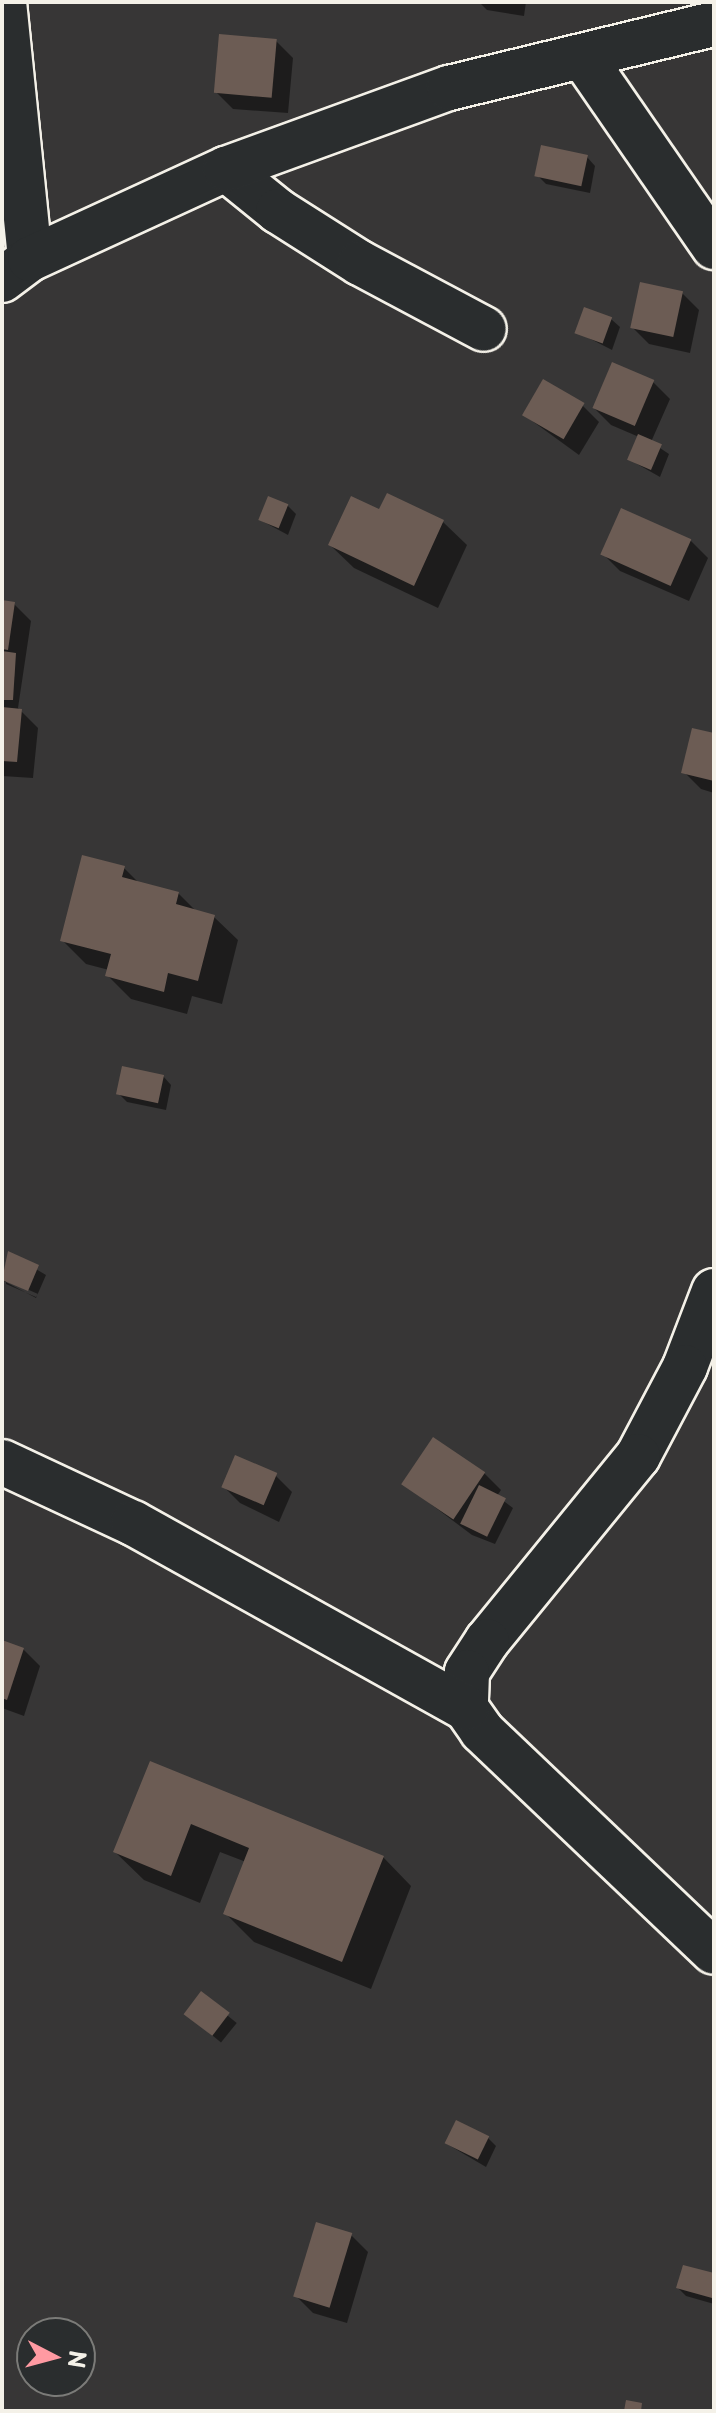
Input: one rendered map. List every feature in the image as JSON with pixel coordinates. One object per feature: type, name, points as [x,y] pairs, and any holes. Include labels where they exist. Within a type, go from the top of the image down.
[{"type":"street","points":[[4,2],[16,270],[226,169],[449,88],[714,24]]},
{"type":"street","points":[[583,57],[714,247]]},
{"type":"street","points":[[226,169],[278,211],[360,263],[484,329]]},
{"type":"street","points":[[466,1708],[467,1672],[487,1641],[638,1456],[685,1367],[714,1291]]},
{"type":"street","points":[[2,1462],[133,1523],[466,1708],[482,1731],[714,1952]]},
{"type":"building","points":[[219,34],[277,39],[272,98],[214,93]]},
{"type":"building","points":[[541,145],[588,155],[581,186],[534,176]]},
{"type":"building","points":[[640,282],[683,291],[673,337],[630,328]]},
{"type":"building","points":[[584,307],[612,317],[603,344],[574,333]]},
{"type":"building","points":[[612,362],[654,380],[635,426],[592,408]]},
{"type":"building","points":[[543,379],[585,403],[564,439],[522,415]]},
{"type":"building","points":[[638,434],[662,444],[651,470],[627,460]]},
{"type":"building","points":[[387,493],[444,520],[414,586],[328,545],[351,496],[379,509]]},
{"type":"building","points":[[268,496],[288,504],[279,528],[258,520]]},
{"type":"building","points":[[621,508],[691,539],[671,586],[600,555]]},
{"type":"building","points":[[2,600],[15,602],[8,650],[2,649]]},
{"type":"building","points":[[2,651],[16,653],[13,700],[2,700]]},
{"type":"building","points":[[2,707],[22,709],[17,762],[2,761]]},
{"type":"building","points":[[692,728],[714,733],[714,781],[681,773]]},
{"type":"building","points":[[82,855],[125,866],[122,877],[179,892],[176,904],[215,915],[198,981],[168,973],[164,992],[105,976],[111,954],[60,941]]},
{"type":"building","points":[[122,1066],[164,1075],[158,1103],[116,1094]]},
{"type":"building","points":[[8,1251],[39,1265],[28,1291],[2,1280]]},
{"type":"building","points":[[433,1437],[485,1472],[453,1519],[401,1484]]},
{"type":"building","points":[[235,1455],[277,1473],[264,1505],[221,1487]]},
{"type":"building","points":[[479,1485],[506,1498],[487,1537],[460,1524]]},
{"type":"building","points":[[2,1640],[24,1648],[7,1700],[2,1698]]},
{"type":"building","points":[[150,1761],[384,1856],[342,1962],[223,1914],[249,1848],[191,1824],[171,1876],[113,1852]]},
{"type":"building","points":[[201,1991],[230,2013],[212,2036],[184,2014]]},
{"type":"building","points":[[456,2120],[489,2136],[478,2160],[445,2143]]},
{"type":"building","points":[[316,2222],[352,2233],[330,2308],[293,2297]]},
{"type":"building","points":[[683,2265],[714,2273],[712,2298],[676,2288]]},
{"type":"building","points":[[626,2400],[642,2403],[641,2411],[624,2411]]}]
